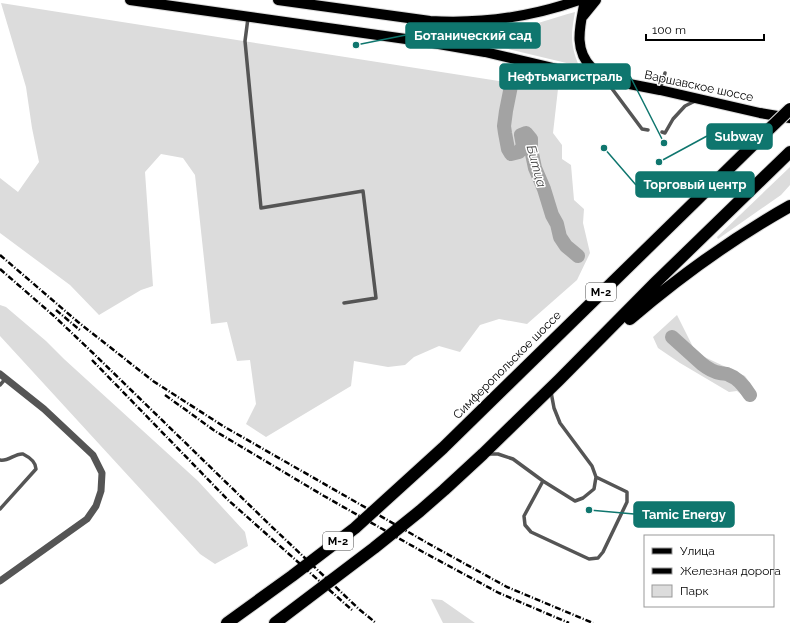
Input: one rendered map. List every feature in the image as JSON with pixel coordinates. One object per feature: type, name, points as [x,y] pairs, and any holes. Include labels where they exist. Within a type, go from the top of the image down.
[{"type":"highway","name":"Симферопольское шоссе","points":[[227,623],[356,528],[443,448],[790,109]]},
{"type":"highway","name":"М-2","points":[[275,623],[420,511],[484,454],[790,152]]},
{"type":"highway","points":[[555,384],[657,296],[718,252],[790,206]]},
{"type":"main road","name":"Варшавское шоссе","points":[[130,0],[463,48],[582,75],[790,118]]},
{"type":"main road","points":[[278,0],[444,22],[519,16],[550,9],[579,0]]},
{"type":"main road","points":[[585,0],[579,26],[582,52],[592,68],[605,79]]},
{"type":"main road","points":[[582,18],[596,0]]},
{"type":"street","points":[[0,581],[87,519],[96,506],[101,491],[102,473],[94,455],[44,409],[3,376]]},
{"type":"lane","points":[[248,16],[246,41],[261,208],[363,191],[376,298],[344,303]]},
{"type":"lane","points":[[660,90],[664,73]]},
{"type":"lane","points":[[605,79],[642,129],[648,130]]},
{"type":"lane","points":[[662,132],[665,133],[673,119],[685,106],[699,99]]},
{"type":"lane","points":[[0,385],[3,376]]},
{"type":"lane","points":[[484,454],[498,454],[513,459],[543,481],[575,501],[583,498],[594,489],[596,477],[592,466],[560,424],[554,408],[555,384]]},
{"type":"lane","points":[[0,460],[6,460],[18,454],[24,454],[34,463],[36,469],[0,509]]},
{"type":"lane","points":[[543,481],[524,516],[525,525],[531,532],[589,559],[598,558],[603,552],[627,502],[627,492],[596,477]]},
{"type":"green space","points":[[1,3],[524,85],[558,89],[553,133],[562,145],[562,159],[571,165],[574,200],[584,209],[583,223],[590,253],[577,280],[527,324],[499,319],[480,325],[460,352],[439,346],[414,357],[405,365],[388,367],[354,361],[351,386],[266,437],[246,424],[256,404],[250,360],[237,361],[227,322],[211,324],[195,175],[183,158],[161,154],[145,172],[153,286],[141,290],[99,315],[70,285],[0,233],[0,178],[18,192],[39,162],[26,87]]},
{"type":"green space","points":[[575,12],[572,39],[574,52],[579,66],[438,32],[474,34],[500,32]]},
{"type":"green space","points":[[790,167],[790,185],[781,195],[718,239],[717,237]]},
{"type":"green space","points":[[0,305],[6,307],[46,341],[198,481],[245,532],[248,546],[215,564],[200,554],[0,336]]},
{"type":"green space","points":[[677,315],[696,353],[745,376],[750,383],[747,399],[737,391],[729,392],[658,348],[653,337]]},
{"type":"green space","points":[[431,599],[442,600],[475,623],[443,623]]},
{"type":"waterway","name":"Битца","points":[[512,74],[504,126],[508,149],[511,154],[519,152],[523,146],[521,135],[526,133],[531,139],[531,149],[535,168],[544,189],[552,215],[557,224],[560,237],[566,246],[578,256]]},
{"type":"waterway","name":"Битца","points":[[672,337],[706,367],[715,372],[727,374],[735,378],[744,386],[750,395]]},
{"type":"railway","points":[[0,255],[78,322],[153,381],[223,426],[507,587],[593,623]]},
{"type":"railway","points":[[0,269],[54,316],[271,526],[360,610],[376,623]]},
{"type":"railway","points":[[56,310],[81,331]]},
{"type":"railway","points":[[92,360],[227,499],[352,610]]},
{"type":"railway","points":[[165,395],[215,431],[324,496],[423,552],[499,593],[569,623]]},
{"type":"place","name":"Ботанический сад","points":[[356,45]]},
{"type":"place","name":"Нефтьмагистраль","points":[[664,143]]},
{"type":"place","name":"Торговый центр","points":[[604,148]]},
{"type":"place","name":"Subway","points":[[659,162]]},
{"type":"place","name":"Tamic Energy","points":[[589,510]]}]
